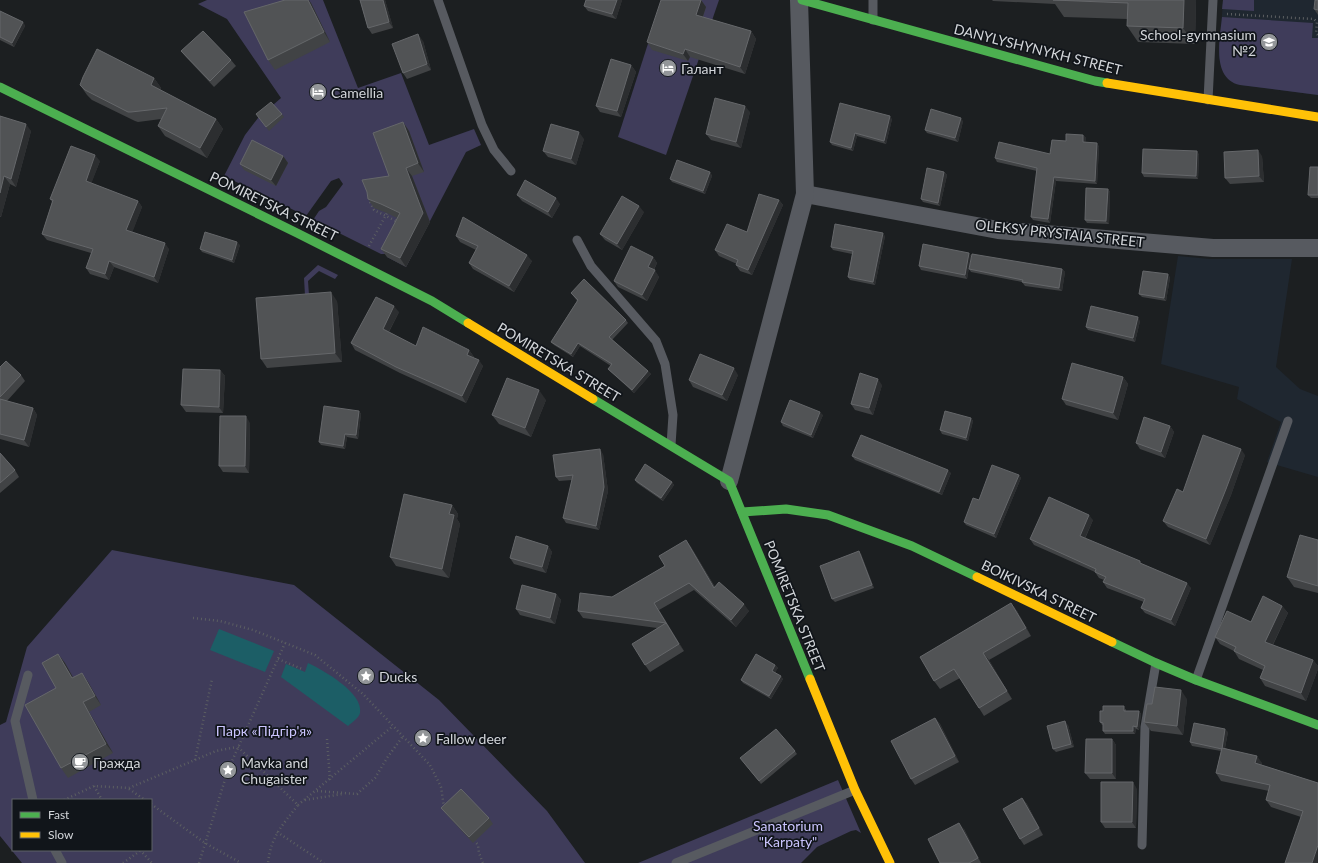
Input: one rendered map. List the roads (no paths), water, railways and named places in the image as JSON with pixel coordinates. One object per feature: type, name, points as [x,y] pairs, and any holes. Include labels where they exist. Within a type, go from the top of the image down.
[{"type":"street","name":"DANYLYSHYNYKH STREET","points":[[801,0],[1090,80],[1318,117]]},
{"type":"street","points":[[729,480],[804,194],[801,0]]},
{"type":"street","name":"POMIRETSKA STREET","points":[[0,87],[432,301],[729,480],[855,790],[890,863]]},
{"type":"street","name":"OLEKSY PRYSTAIA STREET","points":[[804,194],[998,230],[1213,248],[1318,248]]},
{"type":"street","name":"BOIKIVSKA STREET","points":[[742,512],[786,509],[828,515],[898,540],[920,549],[1156,663],[1196,680],[1318,724]]},
{"type":"lane","points":[[438,0],[482,125],[494,150],[510,171]]},
{"type":"lane","points":[[873,0],[873,20]]},
{"type":"lane","points":[[1208,100],[1213,0]]},
{"type":"lane","points":[[577,240],[591,266],[656,341],[665,364],[673,415],[671,445]]},
{"type":"lane","points":[[1196,680],[1288,420]]},
{"type":"lane","points":[[1142,845],[1145,727],[1156,663]]},
{"type":"lane","points":[[28,675],[15,721],[33,799]]},
{"type":"lane","points":[[676,863],[855,790]]},
{"type":"lane","points":[[56,851],[62,863]]},
{"type":"water","points":[[219,629],[274,651],[265,672],[210,650]]},
{"type":"water","points":[[308,663],[341,683],[356,698],[360,705],[360,713],[357,719],[348,726],[281,677],[286,664],[305,672]]},
{"type":"place","name":"School-gymnasium №2","points":[[1269,42]]},
{"type":"place","name":"Галант","points":[[668,68]]},
{"type":"place","name":"Camellia","points":[[318,92]]},
{"type":"place","name":"Ducks","points":[[366,676]]},
{"type":"place","name":"Fallow deer","points":[[423,738]]},
{"type":"place","name":"Гражда","points":[[80,762]]},
{"type":"place","name":"Mavka and Chugaister","points":[[228,770]]},
{"type":"park label","name":"Парк «Підгір'я»","points":[[264,730]]},
{"type":"park label","name":"Sanatorium \"Karpaty\"","points":[[788,834]]}]
